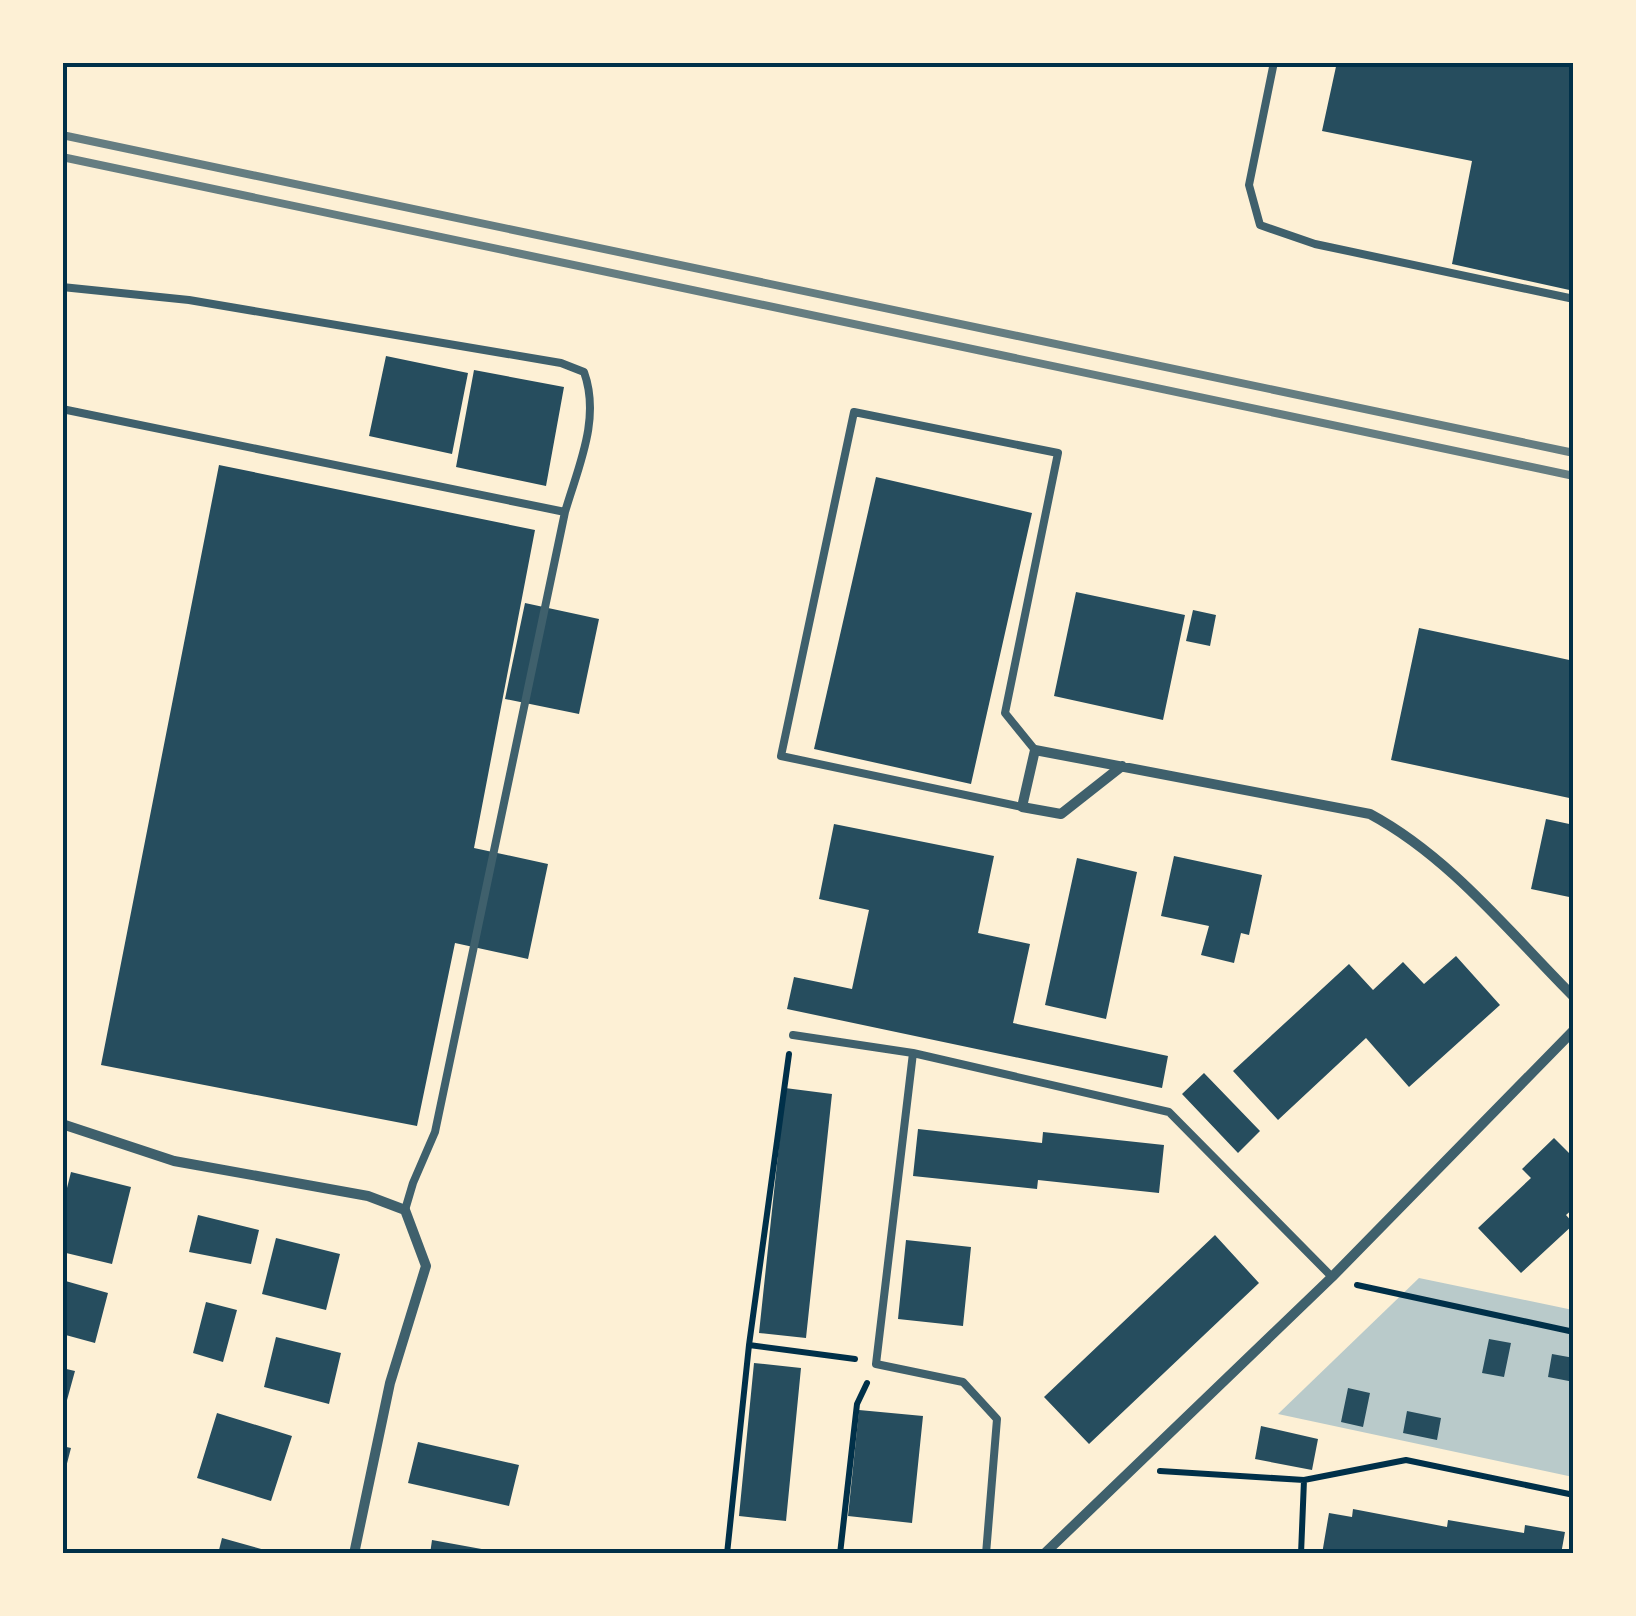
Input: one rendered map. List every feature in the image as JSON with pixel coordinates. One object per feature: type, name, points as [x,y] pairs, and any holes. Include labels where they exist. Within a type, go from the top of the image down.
[{"type":"street","points":[[1122,766],[1062,814],[1022,807],[1035,750],[1122,766],[1370,814],[1406,834],[1440,862],[1574,997]]},
{"type":"street","points":[[1044,1554],[1332,1276],[1574,1030]]},
{"type":"street","points":[[62,1124],[174,1161],[368,1196],[404,1210],[426,1266],[390,1383],[354,1554]]},
{"type":"lane","points":[[1274,62],[1249,185],[1260,225],[1314,244],[1574,299]]},
{"type":"lane","points":[[62,288],[189,300],[562,363],[584,372],[591,390],[591,413],[565,512],[436,1132],[404,1210]]},
{"type":"lane","points":[[62,408],[565,512]]},
{"type":"lane","points":[[1022,807],[781,756],[854,412],[1058,454],[1005,714],[1035,750]]},
{"type":"lane","points":[[793,1035],[913,1053],[1169,1112],[1332,1276]]},
{"type":"lane","points":[[913,1053],[876,1364],[963,1382],[998,1420],[986,1554]]},
{"type":"path","points":[[726,1554],[783,1083]]},
{"type":"path","points":[[1332,1276],[1379,1292],[1574,1332]]},
{"type":"path","points":[[749,1346],[876,1364],[856,1404],[840,1554]]},
{"type":"path","points":[[1132,1470],[1304,1480],[1406,1460],[1574,1495]]},
{"type":"path","points":[[1300,1554],[1304,1480]]},
{"type":"shaded area","points":[[1419,1278],[1573,1310],[1573,1477],[1278,1414]]},
{"type":"building","points":[[1337,62],[1574,62],[1574,291],[1452,264],[1472,161],[1322,131]]},
{"type":"building","points":[[386,356],[468,373],[452,454],[369,436]]},
{"type":"building","points":[[474,370],[564,387],[546,486],[456,467]]},
{"type":"building","points":[[219,465],[535,530],[474,848],[548,864],[528,959],[455,943],[417,1126],[101,1065]]},
{"type":"building","points":[[876,477],[1032,513],[971,784],[814,749]]},
{"type":"building","points":[[1076,592],[1185,615],[1163,720],[1054,696]]},
{"type":"building","points":[[525,603],[599,619],[579,714],[505,699]]},
{"type":"building","points":[[1193,610],[1216,615],[1210,646],[1186,641]]},
{"type":"building","points":[[1419,628],[1574,661],[1574,799],[1391,760]]},
{"type":"building","points":[[1546,819],[1574,825],[1574,898],[1531,889]]},
{"type":"building","points":[[834,824],[994,856],[978,933],[1030,944],[1013,1023],[1168,1056],[1162,1088],[787,1009],[794,977],[852,989],[869,910],[819,899]]},
{"type":"building","points":[[1174,856],[1262,875],[1249,935],[1241,933],[1234,963],[1201,955],[1209,926],[1161,916]]},
{"type":"building","points":[[1077,858],[1137,872],[1106,1019],[1045,1005]]},
{"type":"building","points":[[1456,956],[1500,1005],[1409,1087],[1366,1038],[1278,1120],[1233,1071],[1349,964],[1373,990],[1403,962],[1424,984]]},
{"type":"building","points":[[1204,1073],[1260,1131],[1238,1153],[1182,1094]]},
{"type":"building","points":[[785,1088],[832,1094],[806,1338],[759,1333]]},
{"type":"building","points":[[918,1129],[1042,1143],[1043,1132],[1164,1145],[1159,1193],[1038,1180],[1037,1189],[913,1176]]},
{"type":"building","points":[[1554,1138],[1574,1158],[1574,1208],[1566,1215],[1574,1224],[1521,1273],[1478,1228],[1531,1178],[1522,1169]]},
{"type":"building","points":[[71,1172],[131,1187],[112,1264],[62,1252],[62,1208]]},
{"type":"building","points":[[198,1215],[259,1230],[251,1264],[189,1252]]},
{"type":"building","points":[[1215,1235],[1259,1283],[1089,1444],[1044,1397]]},
{"type":"building","points":[[276,1238],[340,1254],[326,1310],[262,1294]]},
{"type":"building","points":[[906,1240],[971,1247],[963,1326],[898,1319]]},
{"type":"building","points":[[62,1280],[108,1293],[95,1343],[62,1334]]},
{"type":"building","points":[[206,1302],[237,1310],[223,1362],[193,1353]]},
{"type":"building","points":[[276,1337],[341,1353],[329,1404],[264,1387]]},
{"type":"building","points":[[1489,1339],[1511,1343],[1504,1377],[1482,1373]]},
{"type":"building","points":[[1552,1354],[1574,1358],[1574,1382],[1548,1377]]},
{"type":"building","points":[[754,1363],[801,1368],[786,1521],[739,1516]]},
{"type":"building","points":[[62,1368],[75,1371],[64,1411],[62,1411]]},
{"type":"building","points":[[1348,1388],[1370,1393],[1363,1427],[1341,1422]]},
{"type":"building","points":[[859,1410],[923,1416],[912,1523],[848,1516]]},
{"type":"building","points":[[1407,1411],[1441,1418],[1437,1440],[1403,1433]]},
{"type":"building","points":[[217,1413],[292,1436],[271,1501],[197,1478]]},
{"type":"building","points":[[1261,1426],[1318,1439],[1312,1470],[1255,1459]]},
{"type":"building","points":[[418,1442],[519,1465],[509,1506],[408,1483]]},
{"type":"building","points":[[62,1446],[71,1448],[64,1475],[62,1475]]},
{"type":"building","points":[[1353,1509],[1447,1527],[1448,1520],[1524,1533],[1525,1525],[1565,1532],[1561,1554],[1322,1554],[1329,1513],[1352,1517]]},
{"type":"building","points":[[222,1538],[272,1552],[272,1554],[218,1554]]},
{"type":"building","points":[[432,1540],[498,1552],[498,1554],[430,1554]]},
{"type":"railway","points":[[62,135],[1574,453]]},
{"type":"railway","points":[[62,157],[1574,476]]}]
